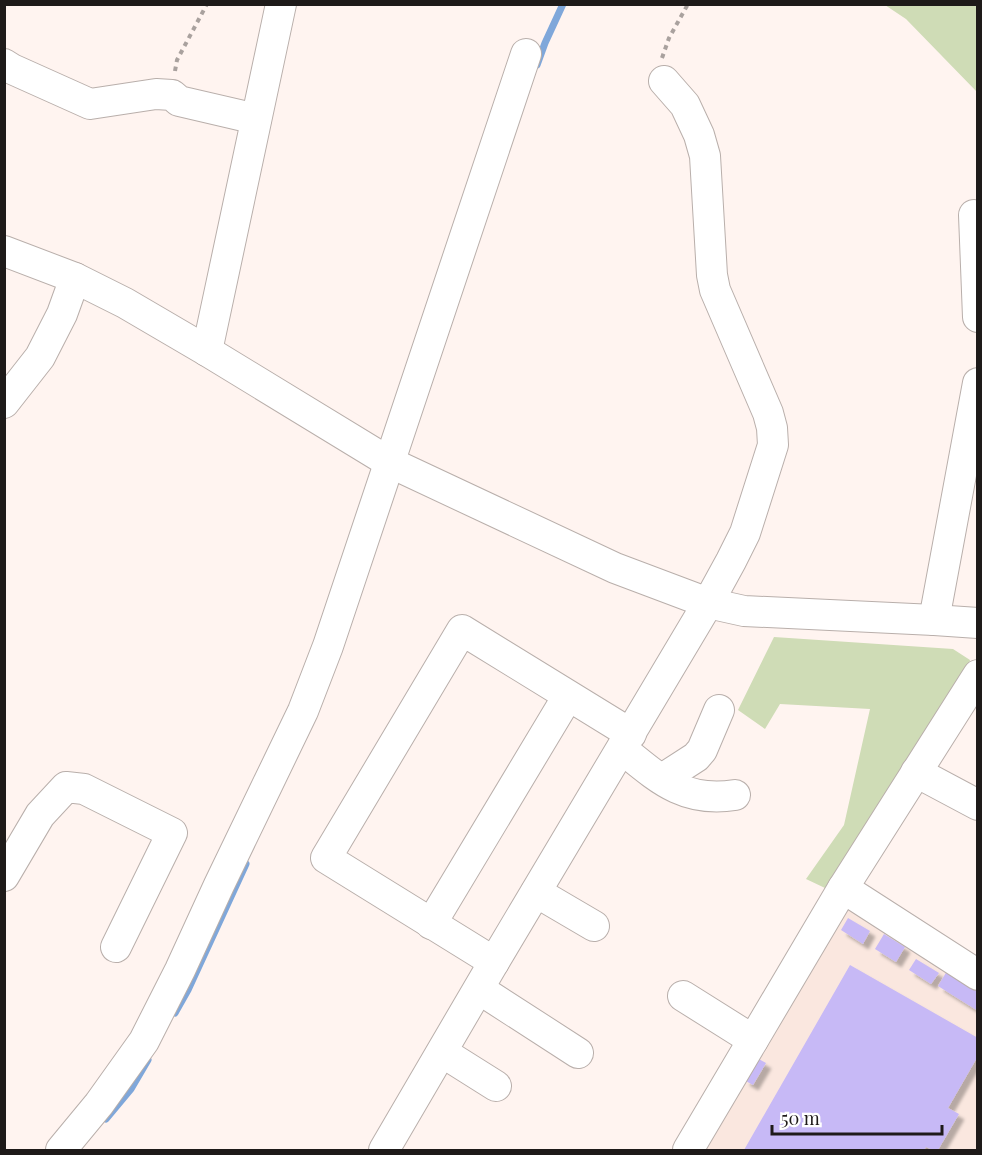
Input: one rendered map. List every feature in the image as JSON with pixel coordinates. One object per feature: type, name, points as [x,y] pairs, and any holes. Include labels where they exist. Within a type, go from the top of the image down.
[{"type":"street","points":[[207,351],[281,4]]},
{"type":"street","points":[[61,1150],[99,1104],[144,1041],[303,711],[328,646],[526,54]]},
{"type":"street","points":[[4,64],[90,104],[156,94],[172,95],[179,101],[256,119]]},
{"type":"street","points":[[384,1150],[708,603],[745,533],[773,445],[768,413],[715,290],[712,275],[705,156],[699,135],[685,105],[664,81]]},
{"type":"street","points":[[978,217],[974,215],[978,317]]},
{"type":"street","points":[[4,251],[75,278],[125,303],[389,462],[615,568],[708,603],[744,611],[978,623]]},
{"type":"street","points":[[4,403],[40,357],[62,314],[75,278]]},
{"type":"street","points":[[934,620],[978,383]]},
{"type":"street","points":[[494,962],[326,858],[462,630],[568,696],[626,741],[670,786],[686,792],[720,797],[735,795]]},
{"type":"street","points":[[688,1150],[843,888],[977,678]]},
{"type":"street","points":[[431,924],[568,696]]},
{"type":"street","points":[[662,780],[696,757],[702,750],[719,710]]},
{"type":"street","points":[[916,772],[978,805]]},
{"type":"street","points":[[4,876],[40,815],[66,787],[84,789],[172,833],[116,947]]},
{"type":"street","points":[[843,888],[978,975]]},
{"type":"street","points":[[536,892],[594,926]]},
{"type":"street","points":[[479,989],[578,1053]]},
{"type":"street","points":[[683,996],[753,1040]]},
{"type":"street","points":[[442,1053],[496,1086]]},
{"type":"path","points":[[172,95],[177,60],[207,4]]},
{"type":"path","points":[[664,81],[661,71],[664,50],[688,4]]},
{"type":"shaded area","points":[[846,896],[977,981],[977,1150],[696,1150]]},
{"type":"green space","points":[[885,5],[977,5],[977,92],[906,19]]},
{"type":"green space","points":[[774,637],[953,649],[970,660],[967,675],[855,851],[825,888],[806,879],[844,825],[870,709],[780,704],[765,729],[738,710]]},
{"type":"building","points":[[848,918],[870,931],[863,944],[841,930]]},
{"type":"building","points":[[884,934],[905,947],[896,962],[875,949]]},
{"type":"building","points":[[916,959],[939,973],[931,984],[909,970]]},
{"type":"building","points":[[850,965],[978,1038],[978,1056],[948,1108],[959,1114],[938,1150],[926,1147],[924,1150],[744,1150]]},
{"type":"building","points":[[947,971],[978,990],[978,1011],[938,986]]},
{"type":"building","points":[[757,1058],[766,1063],[753,1085],[744,1080]]},
{"type":"waterway","points":[[537,65],[563,4]]},
{"type":"waterway","points":[[175,1013],[188,990],[246,864]]},
{"type":"waterway","points":[[106,1119],[131,1089],[148,1060]]}]
